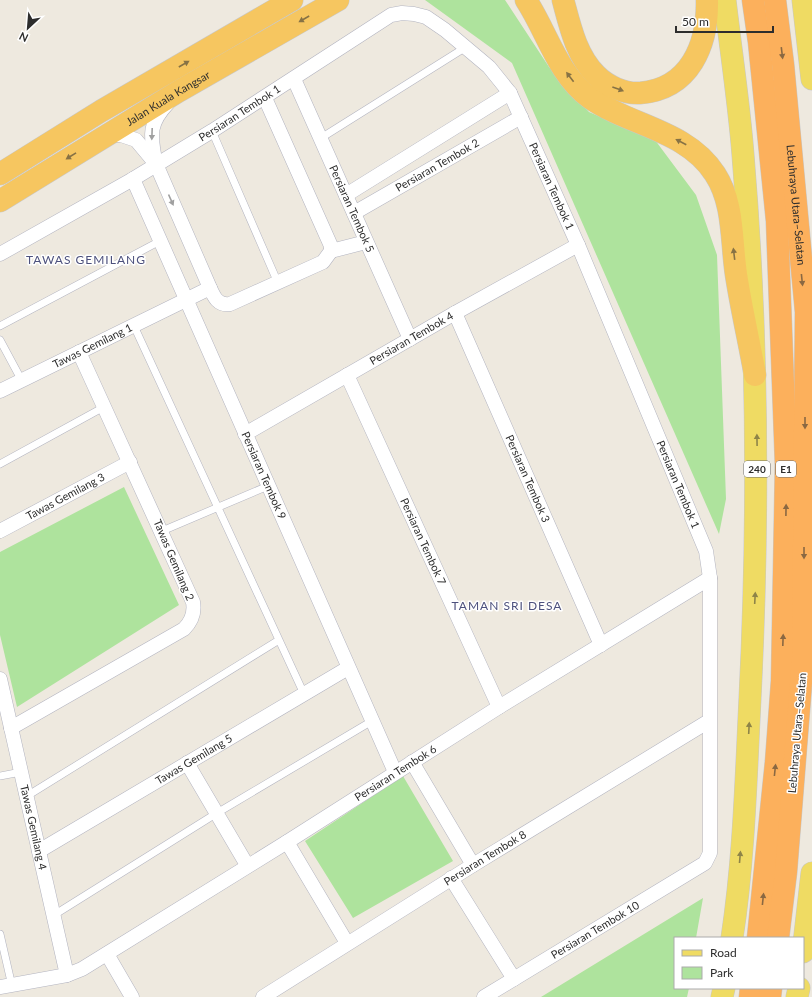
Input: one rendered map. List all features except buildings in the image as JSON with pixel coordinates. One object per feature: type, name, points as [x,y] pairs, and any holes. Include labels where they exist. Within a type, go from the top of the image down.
[{"type":"highway","points":[[220,43],[235,23],[261,0]]},
{"type":"highway","name":"Jalan Kuala Kangsar","points":[[0,174],[101,111],[292,0]]},
{"type":"highway","name":"Jalan Kuala Kangsar","points":[[0,201],[104,135],[338,0]]},
{"type":"highway","points":[[526,0],[560,62],[581,90],[603,105],[683,143],[705,160],[715,175],[728,205],[736,274],[755,375]]},
{"type":"highway","points":[[563,0],[573,37],[589,67],[607,84],[617,89],[634,93],[652,92],[663,88],[686,72],[693,62],[705,32],[707,0]]},
{"type":"highway","name":"Lebuhraya Utara–Selatan","points":[[753,0],[759,42],[777,221],[786,465],[782,681],[776,762],[758,937]]},
{"type":"highway","name":"Lebuhraya Utara–Selatan","points":[[775,0],[783,64],[806,312],[803,658],[786,872],[778,937]]},
{"type":"main road","name":"240","points":[[725,0],[743,154],[755,375],[757,474],[756,587],[746,796],[732,937]]},
{"type":"main road","points":[[803,0],[812,79]]},
{"type":"main road","points":[[804,943],[812,873]]},
{"type":"street","name":"Persiaran Tembok 1","points":[[0,254],[133,179],[212,131],[391,15],[402,13],[426,17],[466,46],[489,67],[510,93],[578,245],[642,400],[703,539],[710,578],[710,853],[705,863]]},
{"type":"street","name":"Persiaran Tembok 5","points":[[294,79],[410,339]]},
{"type":"street","points":[[179,91],[161,110],[152,125],[151,136],[156,164],[210,288],[217,300],[222,304],[228,305],[323,262],[331,252],[366,242]]},
{"type":"street","points":[[346,194],[510,93]]},
{"type":"street","points":[[265,98],[331,246],[331,252]]},
{"type":"street","name":"Persiaran Tembok 2","points":[[354,213],[521,117]]},
{"type":"street","points":[[104,135],[121,135],[136,140],[156,164]]},
{"type":"street","name":"Persiaran Tembok 9","points":[[133,179],[395,772]]},
{"type":"street","name":"Persiaran Tembok 4","points":[[245,434],[455,313],[578,245]]},
{"type":"street","name":"Tawas Gemilang 1","points":[[0,392],[210,288]]},
{"type":"street","name":"Persiaran Tembok 3","points":[[455,313],[602,645]]},
{"type":"street","name":"Tawas Gemilang 2","points":[[11,728],[188,625],[193,617],[193,602],[162,531],[79,352]]},
{"type":"street","name":"Persiaran Tembok 7","points":[[347,375],[499,707]]},
{"type":"street","name":"Tawas Gemilang 3","points":[[0,531],[130,462]]},
{"type":"street","name":"Persiaran Tembok 6","points":[[6,986],[67,975],[82,969],[287,842],[499,707],[710,578]]},
{"type":"street","name":"Tawas Gemilang 5","points":[[39,851],[348,668]]},
{"type":"street","name":"Tawas Gemilang 4","points":[[0,679],[67,975]]},
{"type":"street","name":"Persiaran Tembok 8","points":[[263,997],[451,878],[710,721]]},
{"type":"street","points":[[412,762],[473,865]]},
{"type":"street","points":[[187,763],[247,866]]},
{"type":"street","points":[[287,842],[347,944]]},
{"type":"street","name":"Persiaran Tembok 10","points":[[484,997],[705,863]]},
{"type":"street","points":[[451,878],[514,979]]},
{"type":"street","points":[[107,954],[132,997]]},
{"type":"lane","points":[[320,138],[466,46]]},
{"type":"lane","points":[[212,131],[278,283]]},
{"type":"lane","points":[[0,326],[160,242]]},
{"type":"lane","points":[[134,326],[304,694]]},
{"type":"lane","points":[[0,340],[22,381]]},
{"type":"lane","points":[[0,464],[104,407]]},
{"type":"lane","points":[[162,531],[268,486]]},
{"type":"lane","points":[[27,796],[279,640]]},
{"type":"lane","points":[[54,915],[217,813],[372,721]]},
{"type":"lane","points":[[0,776],[21,772]]},
{"type":"lane","points":[[0,934],[6,986]]},
{"type":"green space","points":[[425,0],[505,0],[549,67],[589,112],[655,140],[696,195],[717,255],[726,499],[719,534],[512,63]]},
{"type":"green space","points":[[124,487],[179,605],[17,707],[0,635],[0,552]]},
{"type":"green space","points":[[403,776],[453,861],[353,918],[305,841]]},
{"type":"green space","points":[[703,898],[696,937],[674,937],[674,989],[689,989],[687,997],[541,997]]},
{"type":"district","name":"TAWAS GEMILANG","points":[[86,260]]},
{"type":"district","name":"TAMAN SRI DESA","points":[[507,606]]}]
